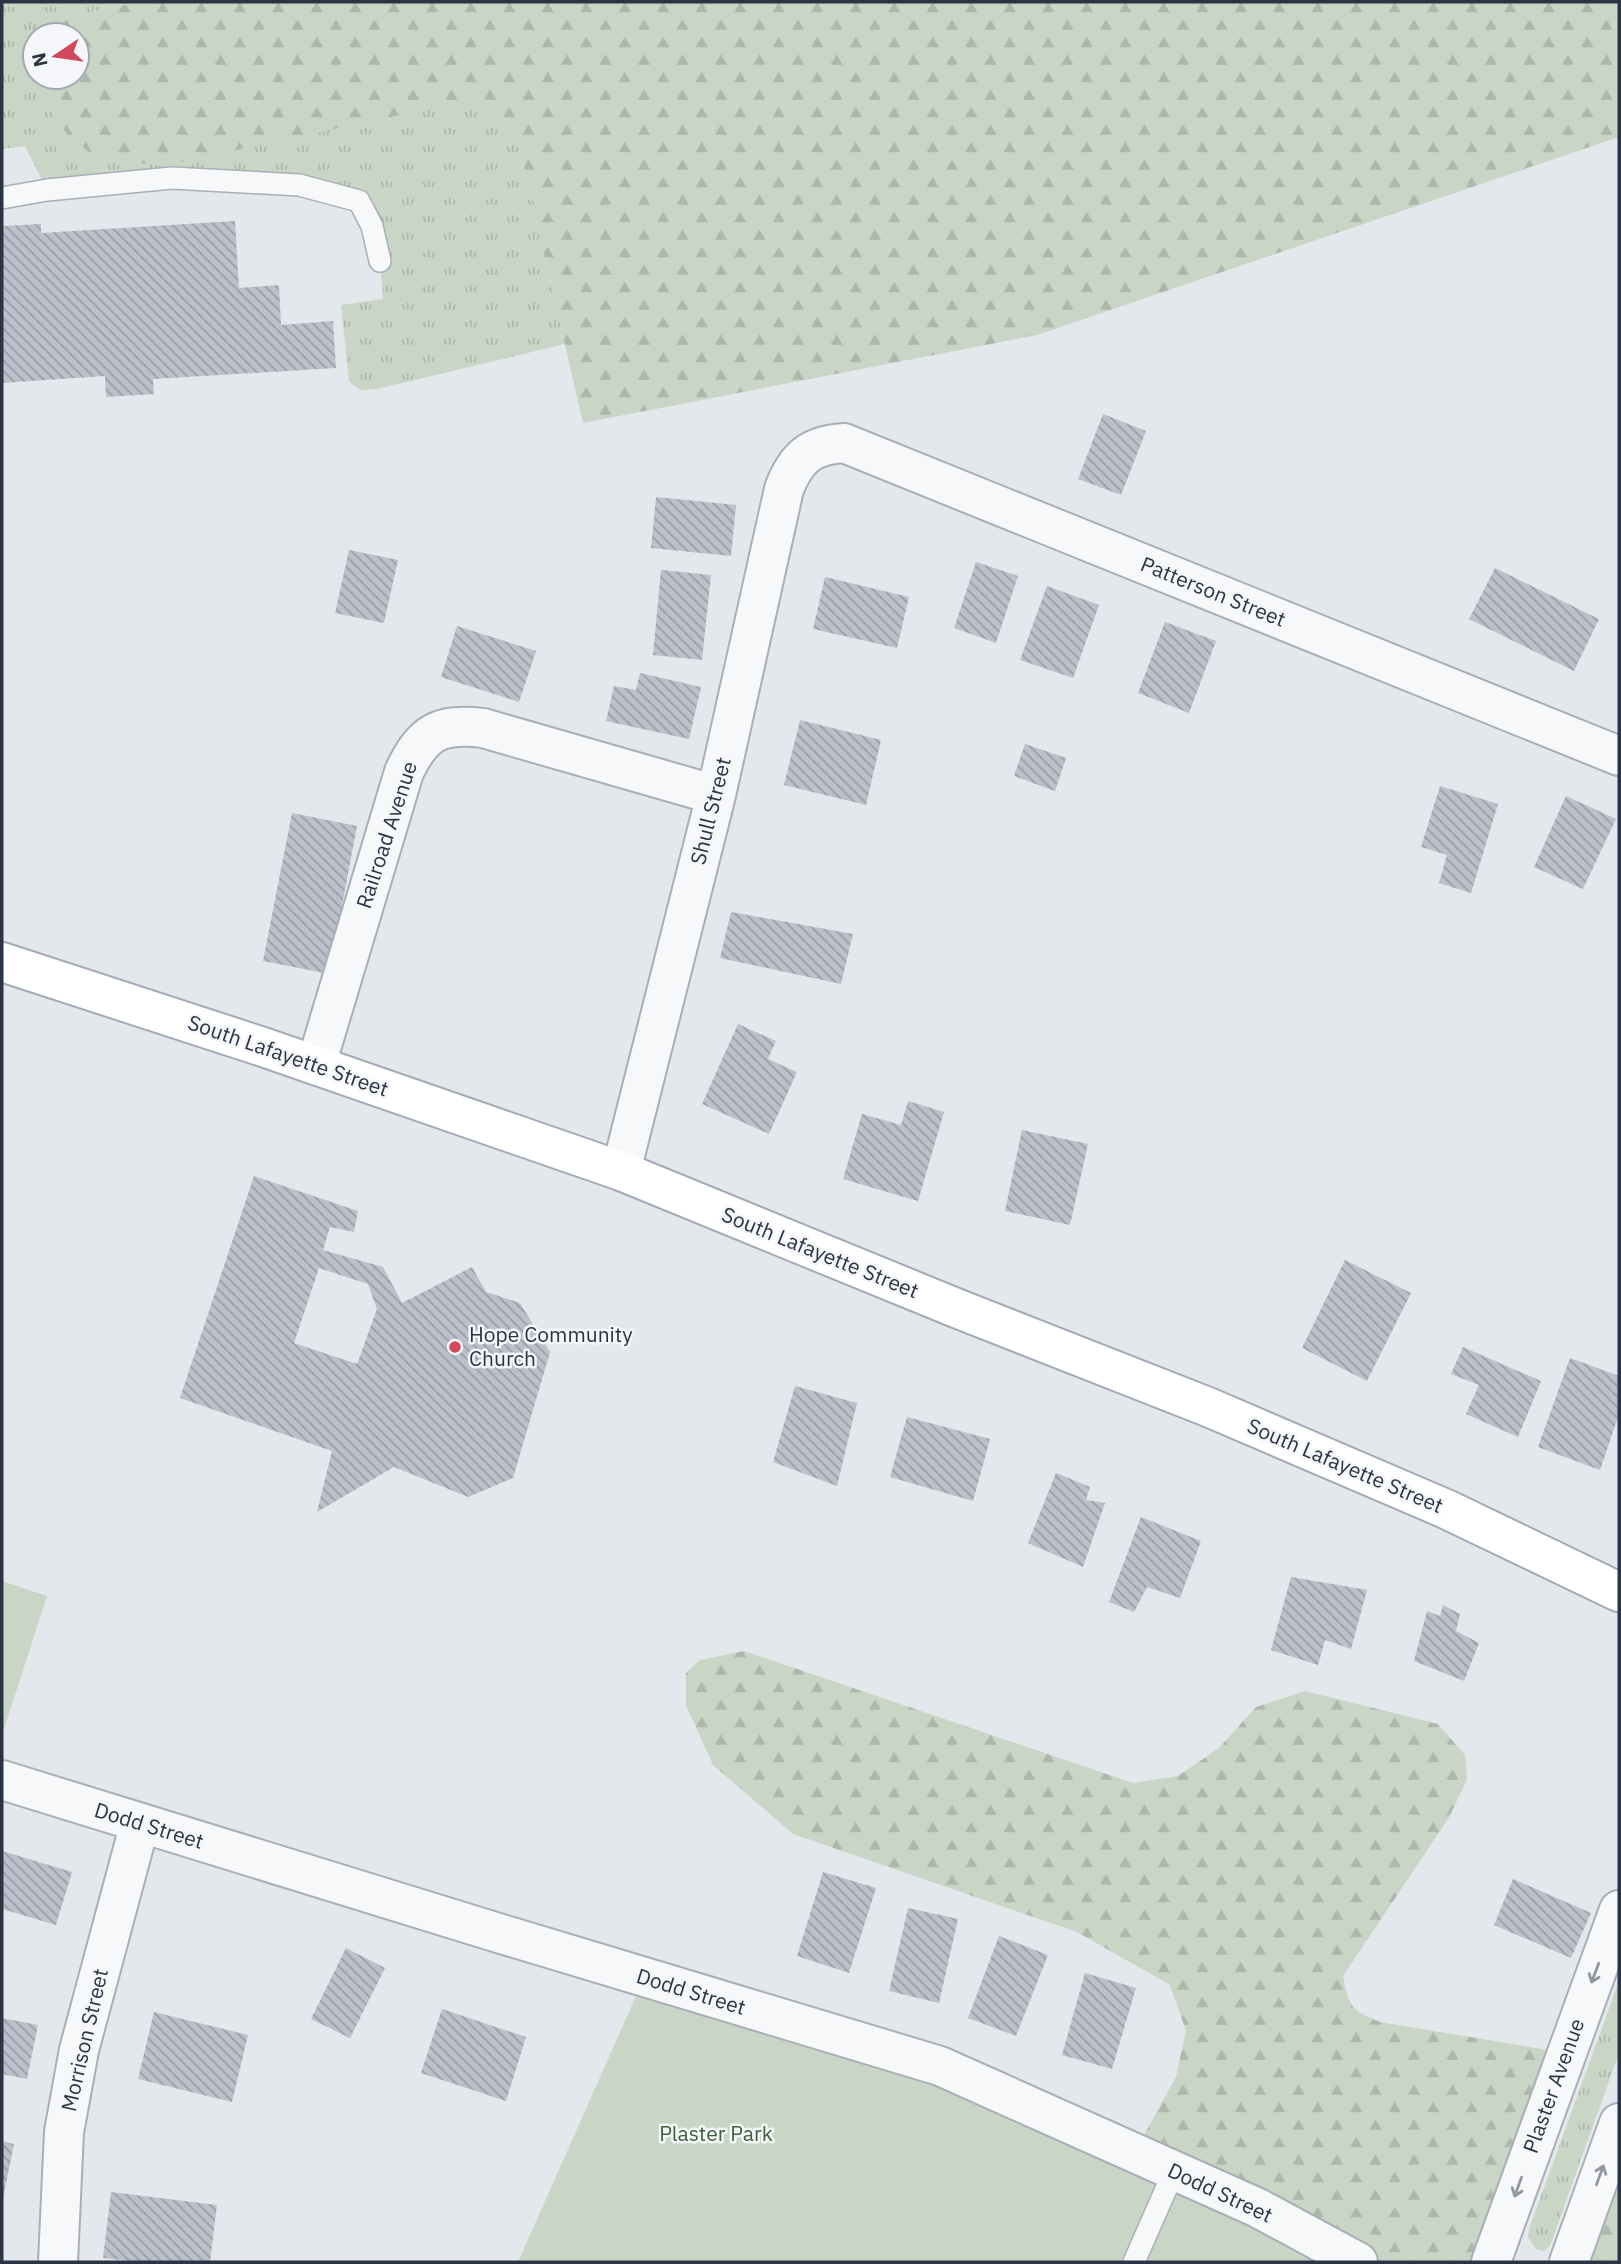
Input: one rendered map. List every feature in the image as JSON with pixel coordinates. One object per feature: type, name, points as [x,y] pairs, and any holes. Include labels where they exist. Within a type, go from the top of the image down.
[{"type":"main road","name":"South Lafayette Street","points":[[2,962],[316,1065],[621,1171],[1220,1412],[1446,1510],[1619,1592]]},
{"type":"street","name":"Patterson Street","points":[[806,454],[825,444],[844,443],[1619,756]]},
{"type":"street","name":"Shull Street","points":[[621,1171],[716,795],[784,489],[791,471],[806,454]]},
{"type":"street","name":"Railroad Avenue","points":[[316,1065],[404,772],[415,750],[428,737],[442,729],[462,725],[483,729],[716,795]]},
{"type":"street","name":"Dodd Street","points":[[2,1780],[940,2066],[1258,2208],[1358,2262]]},
{"type":"street","name":"Morrison Street","points":[[58,2262],[64,2132],[79,2050],[140,1823]]},
{"type":"street","name":"Plaster Avenue","points":[[1491,2262],[1619,1910]]},
{"type":"street","points":[[1569,2262],[1619,2123]]},
{"type":"lane","points":[[2,198],[47,190],[172,178],[299,185],[359,201],[372,226],[380,261]]},
{"type":"lane","points":[[1134,2262],[1174,2171]]},
{"type":"green space","points":[[2,2],[140,2],[61,18],[59,21],[21,21],[21,91],[91,91],[91,85],[456,103],[489,113],[518,141],[565,344],[377,389],[361,390],[349,382],[341,305],[383,299],[380,261],[359,201],[299,185],[47,190],[25,146],[2,149]]},
{"type":"green space","points":[[140,2],[1619,2],[1619,137],[1037,335],[583,423],[518,141],[489,113],[456,103],[162,166],[93,156],[55,122],[42,91],[91,91],[91,21],[59,21],[61,18]]},
{"type":"green space","points":[[2,1581],[47,1596],[4,1729],[2,1728]]},
{"type":"green space","points":[[744,1651],[1133,1783],[1178,1776],[1219,1748],[1256,1707],[1305,1691],[1438,1724],[1465,1755],[1467,1780],[1448,1819],[1343,1976],[1347,1995],[1353,2006],[1380,2022],[1566,2053],[1491,2262],[1358,2262],[1134,2153],[1176,2077],[1186,2031],[1170,1985],[1077,1932],[793,1834],[713,1765],[686,1705],[686,1673],[700,1660]]},
{"type":"green space","name":"Plaster Park","points":[[644,1978],[940,2066],[1358,2262],[518,2262]]},
{"type":"green space","points":[[1619,1981],[1619,2053],[1550,2246],[1544,2251],[1536,2249],[1528,2237],[1529,2229]]},
{"type":"green space","points":[[1619,2123],[1619,2262],[1569,2262]]},
{"type":"building","points":[[235,221],[239,288],[279,285],[281,325],[333,321],[336,368],[153,379],[154,394],[106,397],[105,376],[2,383],[2,226],[41,224],[41,233]]},
{"type":"building","points":[[1103,414],[1146,431],[1121,495],[1078,479]]},
{"type":"building","points":[[656,497],[736,505],[731,556],[651,548]]},
{"type":"building","points":[[349,550],[398,560],[384,623],[335,613]]},
{"type":"building","points":[[976,562],[1018,576],[996,643],[954,628]]},
{"type":"building","points":[[1495,568],[1599,619],[1574,671],[1469,619]]},
{"type":"building","points":[[661,570],[711,575],[702,660],[653,655]]},
{"type":"building","points":[[825,577],[909,597],[897,648],[813,629]]},
{"type":"building","points":[[1047,586],[1099,605],[1073,678],[1020,660]]},
{"type":"building","points":[[1165,622],[1216,641],[1189,713],[1138,693]]},
{"type":"building","points":[[457,626],[536,651],[519,702],[441,677]]},
{"type":"building","points":[[640,673],[701,687],[689,739],[606,721],[614,686],[636,690]]},
{"type":"building","points":[[800,720],[881,740],[866,805],[784,785]]},
{"type":"building","points":[[1025,744],[1066,758],[1055,791],[1014,776]]},
{"type":"building","points":[[1440,786],[1498,804],[1471,893],[1439,883],[1447,855],[1421,847]]},
{"type":"building","points":[[1566,796],[1616,819],[1583,889],[1534,867]]},
{"type":"building","points":[[292,813],[357,826],[329,974],[263,961]]},
{"type":"building","points":[[731,912],[853,934],[841,984],[720,958]]},
{"type":"building","points":[[738,1024],[776,1041],[768,1059],[797,1072],[769,1134],[702,1104]]},
{"type":"building","points":[[908,1101],[944,1112],[918,1201],[843,1179],[862,1114],[901,1125]]},
{"type":"building","points":[[1022,1130],[1088,1144],[1070,1225],[1005,1211]]},
{"type":"building","name":"Hope Community Church","points":[[254,1176],[358,1211],[354,1232],[330,1227],[323,1250],[383,1267],[402,1303],[472,1267],[486,1292],[520,1303],[550,1352],[513,1478],[468,1497],[394,1467],[317,1512],[332,1451],[180,1398]],"holes":[[[319,1268],[368,1284],[377,1309],[357,1364],[294,1343]]]},
{"type":"building","points":[[1345,1260],[1411,1293],[1367,1381],[1302,1348]]},
{"type":"building","points":[[1463,1347],[1541,1381],[1518,1437],[1466,1414],[1479,1385],[1451,1374]]},
{"type":"building","points":[[1570,1358],[1619,1376],[1619,1414],[1600,1470],[1538,1447]]},
{"type":"building","points":[[795,1386],[857,1403],[837,1486],[773,1462]]},
{"type":"building","points":[[907,1417],[990,1439],[973,1501],[890,1477]]},
{"type":"building","points":[[1056,1473],[1090,1487],[1086,1500],[1105,1503],[1083,1567],[1028,1543]]},
{"type":"building","points":[[1141,1517],[1201,1541],[1180,1598],[1147,1587],[1134,1612],[1109,1602]]},
{"type":"building","points":[[1291,1577],[1367,1590],[1351,1649],[1325,1640],[1318,1665],[1271,1650]]},
{"type":"building","points":[[1443,1605],[1460,1614],[1456,1631],[1479,1643],[1464,1681],[1414,1661],[1427,1611],[1440,1616]]},
{"type":"building","points":[[2,1851],[72,1872],[56,1925],[2,1909]]},
{"type":"building","points":[[823,1872],[876,1888],[849,1973],[797,1956]]},
{"type":"building","points":[[1513,1879],[1591,1913],[1571,1958],[1494,1925]]},
{"type":"building","points":[[908,1908],[958,1919],[939,2003],[889,1991]]},
{"type":"building","points":[[999,1936],[1048,1955],[1016,2036],[968,2018]]},
{"type":"building","points":[[346,1948],[385,1968],[350,2038],[311,2019]]},
{"type":"building","points":[[1085,1973],[1136,1988],[1112,2069],[1062,2055]]},
{"type":"building","points":[[442,2009],[526,2037],[506,2101],[421,2073]]},
{"type":"building","points":[[154,2012],[248,2035],[232,2102],[138,2079]]},
{"type":"building","points":[[2,2018],[38,2025],[27,2079],[2,2074]]},
{"type":"building","points":[[2,2141],[14,2144],[3,2199],[2,2198]]},
{"type":"building","points":[[111,2192],[217,2205],[210,2262],[140,2262],[103,2258]]},
{"type":"place","name":"Hope Community Church","points":[[455,1347]]}]
